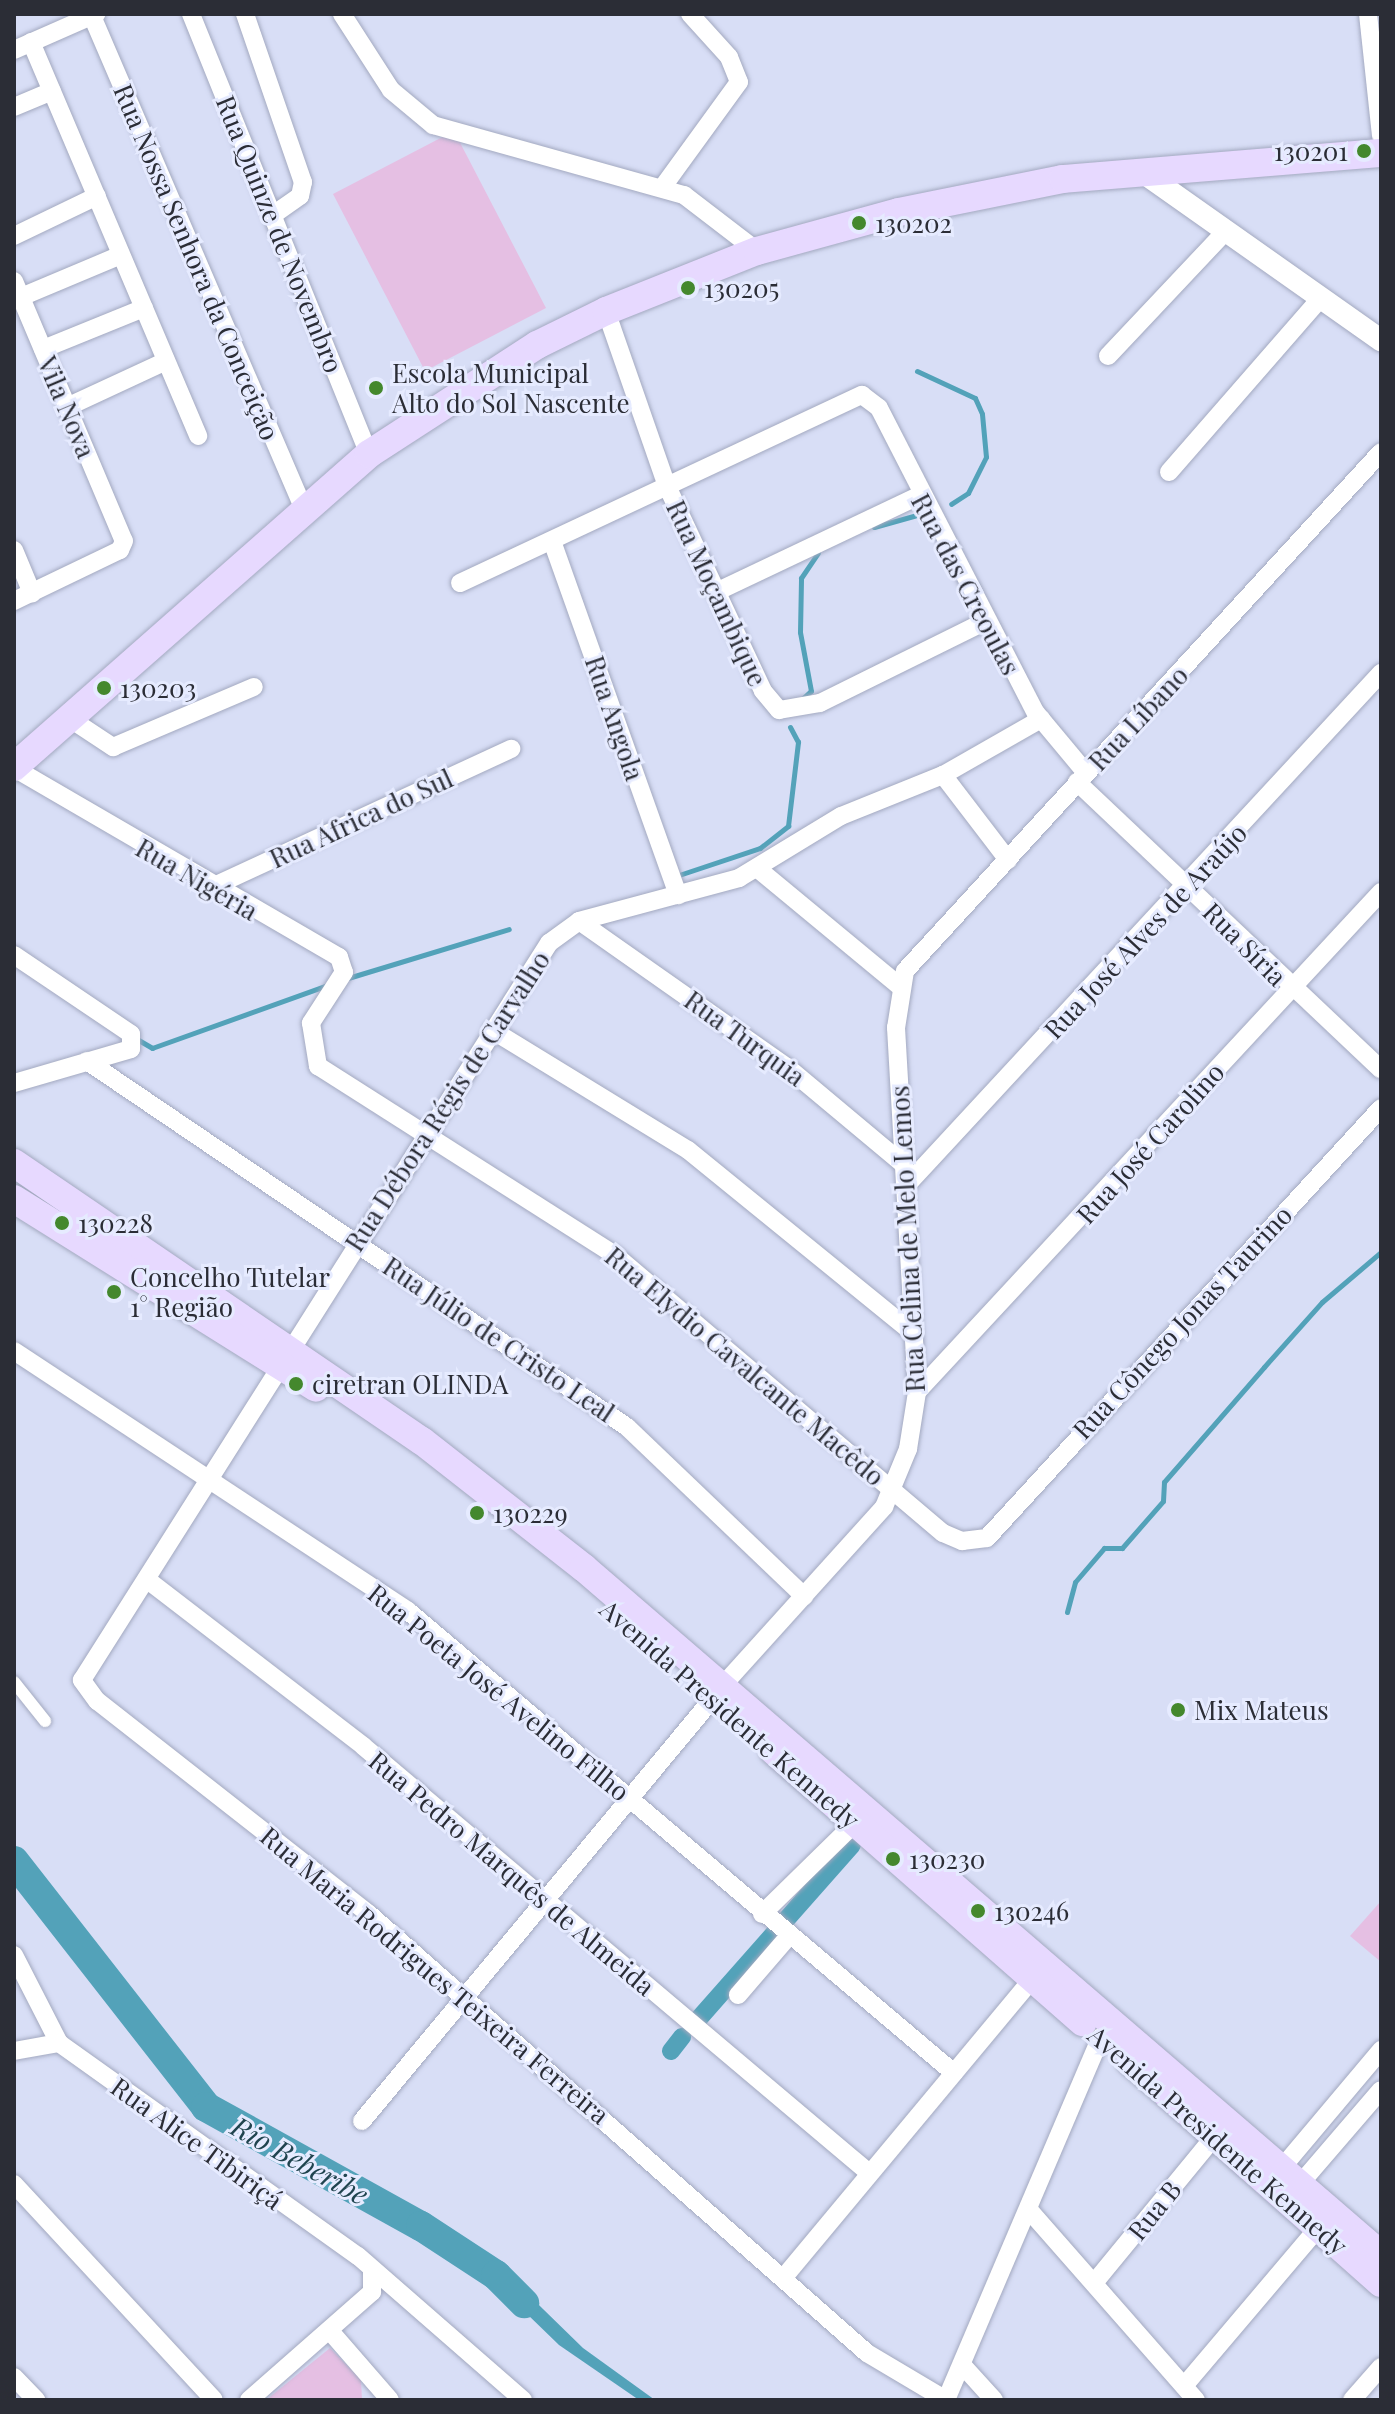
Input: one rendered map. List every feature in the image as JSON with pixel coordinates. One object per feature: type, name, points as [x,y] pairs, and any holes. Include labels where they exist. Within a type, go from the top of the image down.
[{"type":"main road","points":[[14,767],[303,507],[369,454],[537,345],[606,311],[757,251],[899,212],[1141,171],[1381,153]]},
{"type":"main road","name":"Avenida Presidente Kennedy","points":[[14,1163],[25,1192],[433,1450],[719,1690],[1286,2182],[1381,2255]]},
{"type":"main road","name":"Avenida Presidente Kennedy","points":[[25,1192],[177,1270],[285,1356]]},
{"type":"main road","name":"Avenida Presidente Kennedy","points":[[719,1690],[854,1824],[1214,2137],[1286,2182],[1318,2228],[1381,2283]]},
{"type":"street","name":"Rua Quinze de Novembro","points":[[191,14],[369,454]]},
{"type":"street","points":[[245,14],[303,182],[300,196],[274,214]]},
{"type":"street","points":[[342,14],[391,90],[433,125],[662,188],[707,208],[757,251]]},
{"type":"street","points":[[662,188],[739,82],[729,57],[690,14]]},
{"type":"street","points":[[1368,14],[1381,135]]},
{"type":"street","points":[[94,15],[23,46],[52,91],[198,436]]},
{"type":"street","name":"Rua Nossa Senhora da Conceição","points":[[94,15],[303,507]]},
{"type":"street","points":[[14,107],[52,91]]},
{"type":"street","points":[[1141,171],[1381,340]]},
{"type":"street","points":[[14,236],[97,196]]},
{"type":"street","points":[[1108,356],[1226,231]]},
{"type":"street","points":[[17,289],[121,255]]},
{"type":"street","name":"Vila Nova","points":[[17,289],[121,533],[120,550],[32,593]]},
{"type":"street","points":[[1169,472],[1321,298]]},
{"type":"street","points":[[43,349],[144,308]]},
{"type":"street","name":"Rua Moçambique","points":[[606,311],[667,486],[763,691],[786,711],[820,703],[984,622]]},
{"type":"street","points":[[67,407],[166,361]]},
{"type":"street","name":"Rua das Creoulas","points":[[667,486],[855,395],[879,408],[918,496],[984,622],[1041,719],[1082,778]]},
{"type":"street","name":"Rua Líbano","points":[[898,985],[1082,778],[1381,452]]},
{"type":"street","points":[[460,583],[667,486]]},
{"type":"street","points":[[716,592],[918,496]]},
{"type":"street","name":"Rua Angola","points":[[552,541],[678,895]]},
{"type":"street","points":[[14,550],[32,593],[14,601]]},
{"type":"street","name":"Rua José Alves de Araújo","points":[[905,1187],[1187,887],[1381,673]]},
{"type":"street","points":[[69,718],[113,747],[254,687]]},
{"type":"street","name":"Rua Débora Régis de Carvalho","points":[[82,1680],[149,1581],[424,1132],[549,943],[579,921],[678,895],[758,869],[841,816],[943,775],[1041,719]]},
{"type":"street","name":"Rua Africa do Sul","points":[[210,888],[511,749]]},
{"type":"street","name":"Rua Nigéria","points":[[14,767],[210,888],[339,957],[344,972],[322,999]]},
{"type":"street","points":[[943,775],[1008,860]]},
{"type":"street","name":"Rua Síria","points":[[1082,778],[1290,990],[1381,1069]]},
{"type":"street","points":[[758,869],[898,985]]},
{"type":"street","name":"Rua José Carolino","points":[[917,1392],[1381,892]]},
{"type":"street","name":"Rua Turquia","points":[[579,921],[787,1067],[904,1165]]},
{"type":"street","points":[[14,955],[131,1040],[87,1061],[14,1083]]},
{"type":"street","name":"Rua Celina de Melo Lemos","points":[[896,1491],[917,1392],[905,1187],[898,985]]},
{"type":"street","name":"Rua Elydio Cavalcante Macêdo","points":[[322,999],[309,1034],[318,1066],[615,1255],[943,1533],[977,1543],[987,1538]]},
{"type":"street","points":[[492,1030],[688,1150],[913,1333]]},
{"type":"street","name":"Rua Júlio de Cristo Leal","points":[[87,1061],[638,1435],[804,1596]]},
{"type":"street","name":"Rua Cônego Jonas Taurino","points":[[987,1538],[1381,1108]]},
{"type":"street","name":"Rua Poeta José Avelino Filho","points":[[14,1351],[408,1611],[776,1926],[954,2073]]},
{"type":"street","points":[[362,2121],[543,1897],[719,1690],[896,1491]]},
{"type":"street","name":"Rua Pedro Marquês de Almeida","points":[[149,1581],[543,1897],[868,2172]]},
{"type":"street","name":"Rua Maria Rodrigues Teixeira Ferreira","points":[[82,1680],[97,1701],[301,1857],[784,2277],[867,2353],[949,2395]]},
{"type":"street","points":[[14,1682],[45,1721]]},
{"type":"street","points":[[738,1995],[776,1926],[854,1824]]},
{"type":"street","points":[[14,1955],[59,2043],[14,2051]]},
{"type":"street","points":[[784,2277],[868,2172],[1032,1979]]},
{"type":"street","points":[[949,2395],[965,2368],[1101,2037]]},
{"type":"street","name":"Rua Alice Tibiriçá","points":[[59,2043],[372,2271],[523,2400]]},
{"type":"street","points":[[1286,2182],[1343,2095],[1381,2050]]},
{"type":"street","points":[[1286,2182],[1363,2112],[1381,2090]]},
{"type":"street","points":[[1343,2095],[1363,2112]]},
{"type":"street","name":"Rua B","points":[[1094,2283],[1214,2137]]},
{"type":"street","points":[[14,2184],[214,2400]]},
{"type":"street","points":[[1029,2210],[1190,2393],[1318,2228]]},
{"type":"street","points":[[249,2400],[372,2292],[372,2271]]},
{"type":"street","points":[[330,2331],[382,2397]]},
{"type":"street","points":[[1352,2400],[1381,2367]]},
{"type":"street","points":[[965,2368],[994,2400]]},
{"type":"street","points":[[14,2377],[36,2400]]},
{"type":"shaded area","points":[[454,131],[546,308],[425,371],[333,194]]},
{"type":"shaded area","points":[[1381,1901],[1381,1962],[1350,1936]]},
{"type":"shaded area","points":[[330,2348],[361,2380],[362,2400],[266,2400]]},
{"type":"water","points":[[503,2270],[583,2348],[655,2400],[639,2400],[559,2345],[492,2280]]},
{"type":"waterway","points":[[917,371],[975,398],[982,414],[986,457],[968,493],[951,504]]},
{"type":"waterway","points":[[874,527],[924,513]]},
{"type":"waterway","points":[[802,699],[811,691],[800,632],[801,578],[818,553]]},
{"type":"waterway","points":[[679,875],[760,848],[788,826],[798,742],[790,727]]},
{"type":"waterway","points":[[348,978],[509,929]]},
{"type":"waterway","points":[[135,1038],[152,1048],[331,984]]},
{"type":"waterway","points":[[1067,1612],[1075,1582],[1104,1548],[1122,1548],[1163,1501],[1164,1482],[1264,1367],[1322,1302],[1381,1252]]},
{"type":"waterway","points":[[695,2023],[852,1845]]},
{"type":"waterway","name":"Rio Beberibe","points":[[14,1861],[206,2107],[421,2226],[496,2275],[524,2303]]},
{"type":"waterway","points":[[671,2051],[682,2037]]},
{"type":"place","name":"130201","points":[[1364,151]]},
{"type":"place","name":"130202","points":[[859,223]]},
{"type":"place","name":"130205","points":[[688,288]]},
{"type":"place","name":"Escola Municipal Alto do Sol Nascente","points":[[376,388]]},
{"type":"place","name":"130203","points":[[104,688]]},
{"type":"place","name":"130228","points":[[62,1223]]},
{"type":"place","name":"Concelho Tutelar 1° Região","points":[[114,1292]]},
{"type":"place","name":"ciretran OLINDA","points":[[296,1384]]},
{"type":"place","name":"130229","points":[[477,1513]]},
{"type":"place","name":"Mix Mateus","points":[[1178,1710]]},
{"type":"place","name":"130230","points":[[893,1859]]},
{"type":"place","name":"130246","points":[[978,1911]]}]
